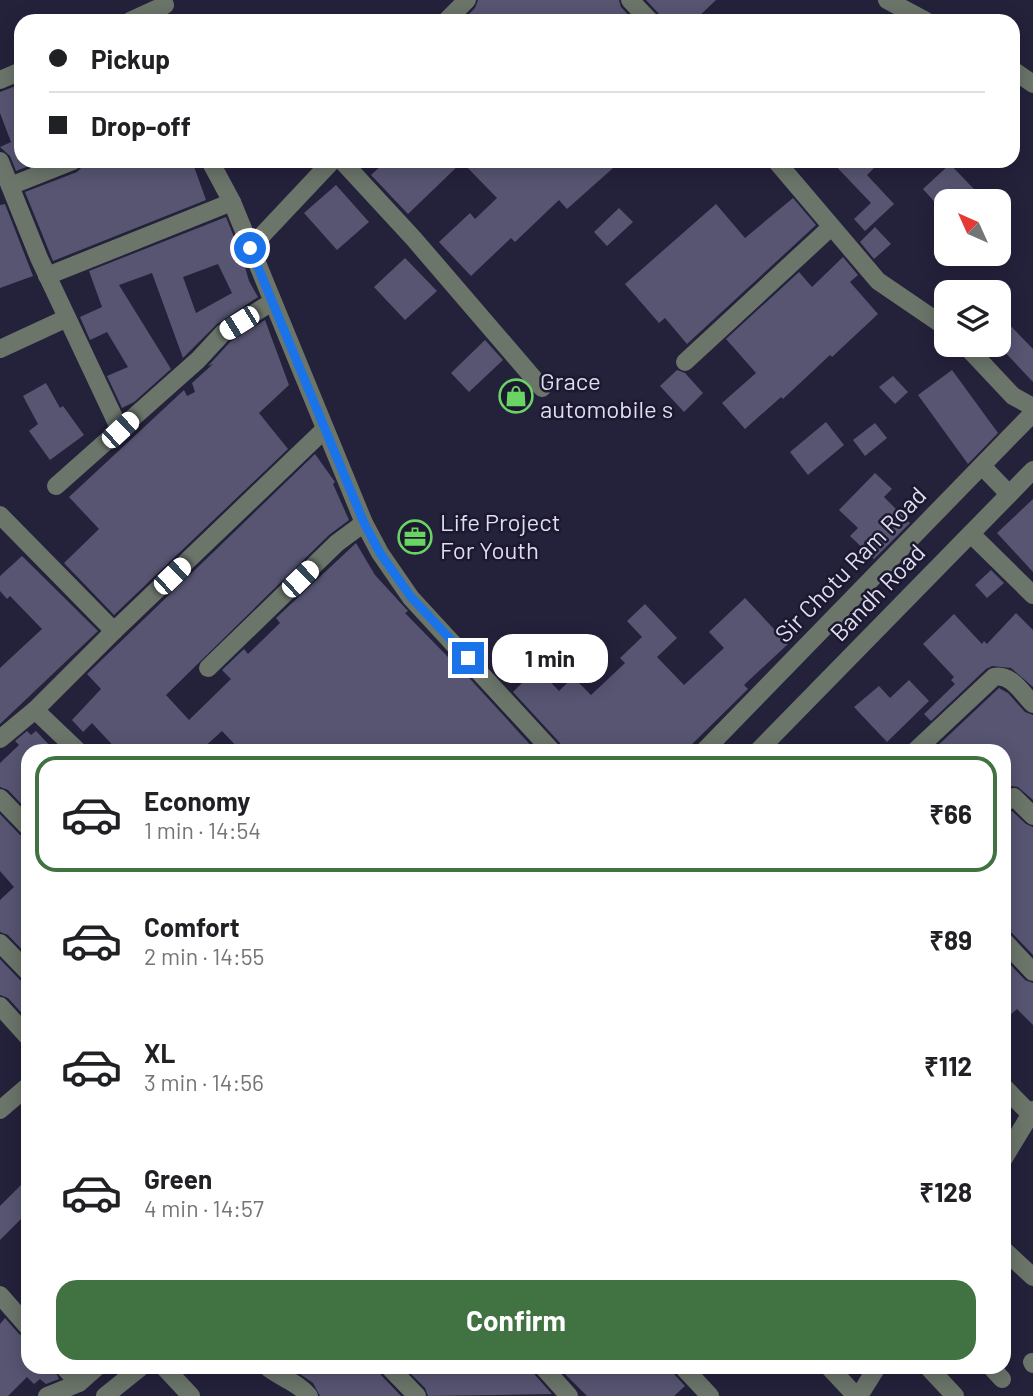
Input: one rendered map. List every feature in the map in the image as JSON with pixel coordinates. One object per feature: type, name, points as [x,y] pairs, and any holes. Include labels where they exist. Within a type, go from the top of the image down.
[{"type":"street","points":[[453,14],[467,0]]},
{"type":"street","points":[[631,0],[644,14]]},
{"type":"street","points":[[887,0],[913,14]]},
{"type":"street","points":[[0,161],[47,276],[120,430]]},
{"type":"street","points":[[10,186],[56,168]]},
{"type":"street","points":[[214,168],[232,202],[364,523],[380,553],[411,597],[546,744]]},
{"type":"street","points":[[250,248],[325,168]]},
{"type":"street","points":[[348,168],[414,239],[542,388]]},
{"type":"street","points":[[782,168],[878,281],[934,319]]},
{"type":"street","points":[[47,276],[232,202]]},
{"type":"street","points":[[685,362],[831,227]]},
{"type":"street","points":[[56,486],[198,359],[223,333],[272,302]]},
{"type":"street","points":[[0,349],[67,318]]},
{"type":"street","points":[[976,357],[1013,396],[1033,407]]},
{"type":"street","name":"Sir Chotu Ram Road","points":[[711,744],[1033,413]]},
{"type":"street","points":[[1,738],[35,710],[325,429]]},
{"type":"street","points":[[982,466],[1010,494]]},
{"type":"street","name":"Bandh Road","points":[[765,744],[1033,470]]},
{"type":"street","points":[[0,515],[114,631]]},
{"type":"street","points":[[208,668],[337,542],[364,523]]},
{"type":"street","points":[[971,534],[1033,595]]},
{"type":"street","points":[[922,744],[994,677],[1004,676],[1010,679],[1033,704]]},
{"type":"street","points":[[35,710],[71,744]]},
{"type":"street","points":[[1011,799],[1014,797],[1033,816]]},
{"type":"street","points":[[0,798],[21,820]]},
{"type":"street","points":[[0,943],[21,965]]},
{"type":"street","points":[[1011,948],[1033,972]]},
{"type":"street","points":[[0,1006],[21,1029]]},
{"type":"street","points":[[0,1110],[21,1092]]},
{"type":"street","points":[[1011,1094],[1032,1113],[1011,1147]]},
{"type":"street","points":[[1011,1257],[1033,1277]]},
{"type":"street","points":[[0,1296],[21,1319]]},
{"type":"street","points":[[71,1374],[79,1383]]},
{"type":"street","points":[[47,1396],[79,1383],[89,1374]]},
{"type":"street","points":[[105,1396],[132,1374]]},
{"type":"street","points":[[171,1374],[191,1396]]},
{"type":"street","points":[[275,1374],[299,1386],[309,1396]]},
{"type":"street","points":[[396,1374],[417,1396]]},
{"type":"street","points":[[549,1374],[569,1396]]},
{"type":"street","points":[[690,1374],[710,1396]]},
{"type":"street","points":[[836,1374],[858,1396],[872,1374]]},
{"type":"street","points":[[935,1374],[955,1396]]},
{"type":"building","points":[[478,0],[619,0],[628,14],[469,14]]},
{"type":"building","points":[[646,0],[716,0],[701,14],[659,14]]},
{"type":"building","points":[[14,87],[14,166],[10,156],[0,147],[11,142],[0,113],[0,92]]},
{"type":"building","points":[[81,168],[195,168],[206,200],[53,261],[25,192],[77,172]]},
{"type":"building","points":[[378,168],[456,168],[408,214],[371,175]]},
{"type":"building","points":[[468,168],[613,168],[567,209],[559,200],[515,242],[511,238],[471,276],[439,242],[470,213],[475,219],[497,198]]},
{"type":"building","points":[[838,168],[874,168],[867,175],[894,204],[865,231],[854,219],[871,203]]},
{"type":"building","points":[[946,168],[954,168],[974,189],[934,189],[934,201],[923,189]]},
{"type":"building","points":[[336,185],[369,222],[337,250],[304,213]]},
{"type":"building","points":[[793,198],[816,225],[687,344],[665,318],[659,323],[625,284],[716,204],[745,238]]},
{"type":"building","points":[[5,204],[33,276],[0,288],[0,205]]},
{"type":"building","points":[[619,208],[633,222],[607,246],[594,232]]},
{"type":"building","points":[[226,217],[249,281],[258,297],[217,324],[183,358],[152,273],[119,285],[171,369],[134,402],[122,408],[107,376],[128,367],[107,332],[90,340],[80,317],[102,307],[89,271]],"holes":[[[218,264],[232,293],[196,313],[183,277]]]},
{"type":"building","points":[[875,227],[891,244],[874,259],[860,242]]},
{"type":"building","points":[[843,257],[858,275],[850,282],[878,314],[832,357],[830,355],[783,399],[781,397],[745,429],[722,403],[756,373],[726,339],[799,272],[812,287]]},
{"type":"building","points":[[405,258],[437,291],[405,320],[374,287]]},
{"type":"building","points":[[265,320],[289,385],[259,413],[288,449],[114,615],[64,563],[99,529],[69,497],[184,390],[187,396],[195,392],[192,383],[213,364],[208,366],[230,342]]},
{"type":"building","points":[[1011,326],[1033,349],[1033,382],[1009,357]]},
{"type":"building","points":[[485,340],[503,360],[469,392],[451,373]]},
{"type":"building","points":[[677,370],[685,373],[703,393],[684,412],[660,386]]},
{"type":"building","points":[[952,370],[998,433],[968,464],[918,395]]},
{"type":"building","points":[[893,376],[908,392],[895,404],[879,387]]},
{"type":"building","points":[[46,383],[60,408],[63,406],[84,435],[50,460],[29,431],[38,424],[23,396]]},
{"type":"building","points":[[826,422],[844,445],[808,475],[790,452]]},
{"type":"building","points":[[875,423],[887,438],[865,456],[853,440]]},
{"type":"building","points":[[315,454],[335,482],[333,484],[349,520],[329,535],[166,695],[189,720],[231,679],[222,670],[244,649],[248,654],[280,623],[276,618],[356,543],[375,575],[408,611],[405,613],[449,656],[530,744],[234,744],[222,731],[208,744],[112,744],[92,723],[83,732],[72,720],[101,689],[87,674]]},
{"type":"building","points":[[875,473],[892,489],[884,497],[910,523],[874,559],[850,536],[858,528],[839,510]]},
{"type":"building","points":[[1033,499],[1033,572],[997,533]]},
{"type":"building","points":[[22,556],[98,631],[0,724],[0,668],[42,629],[10,596],[7,599],[0,591],[0,576]]},
{"type":"building","points":[[991,570],[1004,583],[987,598],[975,585]]},
{"type":"building","points":[[745,598],[788,644],[744,685],[748,689],[692,744],[560,744],[513,692],[537,668],[559,691],[573,677],[591,695],[625,663],[620,658],[642,637],[627,621],[645,604],[677,638],[657,657],[684,685],[724,648],[709,632]]},
{"type":"building","points":[[1016,613],[1033,630],[1033,687],[1011,668],[992,666],[931,721],[924,714],[955,684],[951,680],[954,677],[923,644],[954,614],[982,644],[984,641],[987,644]]},
{"type":"building","points":[[909,680],[929,701],[887,742],[854,707],[879,686],[890,698]]},
{"type":"building","points":[[999,688],[1008,693],[1025,712],[1033,715],[1033,800],[1018,787],[1011,786],[1011,744],[939,744]]},
{"type":"building","points":[[27,731],[31,735],[36,731],[48,744],[21,744],[21,804],[8,790],[0,787],[0,763],[19,745],[15,741]]},
{"type":"building","points":[[1011,811],[1033,827],[1033,955],[1011,933]]},
{"type":"building","points":[[0,814],[21,835],[21,949],[8,935],[0,932],[0,900],[14,887],[0,871]]},
{"type":"building","points":[[0,959],[21,980],[21,1012],[8,998],[0,995]]},
{"type":"building","points":[[1011,965],[1025,980],[1033,983],[1033,1025],[1017,1009],[1011,1014]]},
{"type":"building","points":[[21,1185],[21,1219],[0,1240],[0,1206]]},
{"type":"building","points":[[5,1318],[21,1335],[21,1374],[56,1374],[59,1379],[46,1384],[40,1379],[34,1384],[27,1377],[8,1396],[0,1396],[0,1324]]},
{"type":"building","points":[[300,1374],[381,1374],[401,1396],[320,1396],[313,1383]]},
{"type":"building","points":[[411,1374],[535,1374],[552,1394],[428,1396],[425,1388]]},
{"type":"building","points":[[565,1374],[674,1374],[685,1386],[674,1396],[587,1396]]},
{"type":"place","name":"Grace automobile s","points":[[516,396]]},
{"type":"place","name":"Life Project For Youth","points":[[415,537]]},
{"type":"route","points":[[250,248],[364,523],[396,578],[468,658]]}]
